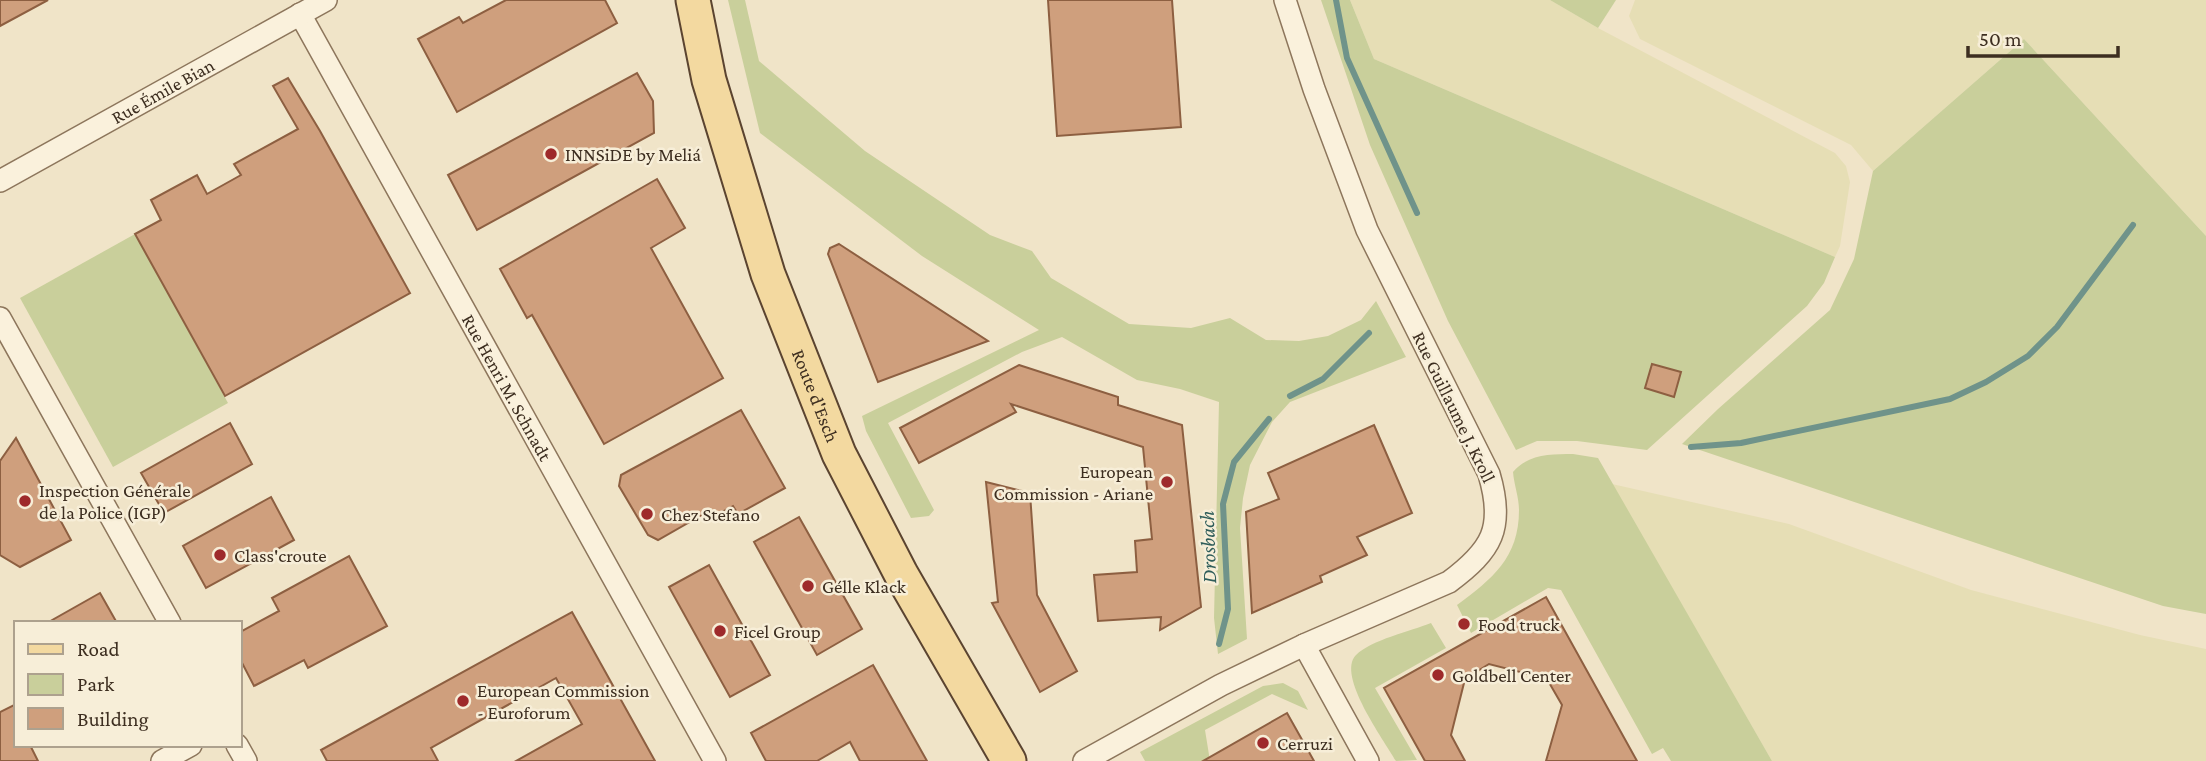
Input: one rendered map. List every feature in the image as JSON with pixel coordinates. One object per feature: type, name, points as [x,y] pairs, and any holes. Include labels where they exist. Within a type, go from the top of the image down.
[{"type":"main road","name":"Route d'Esch","points":[[693,0],[709,80],[768,274],[839,454],[901,574],[1009,761]]},
{"type":"street","name":"Rue Émile Bian","points":[[0,181],[326,0]]},
{"type":"street","name":"Rue Guillaume J. Kroll","points":[[1084,761],[1221,685],[1304,645],[1449,582],[1485,551],[1493,531],[1496,512],[1489,474],[1367,230],[1314,89],[1285,0]]},
{"type":"street","name":"Rue Henri M. Schnadt","points":[[300,14],[715,761]]},
{"type":"street","points":[[0,318],[169,621]]},
{"type":"street","points":[[1304,645],[1368,761]]},
{"type":"street","points":[[162,761],[187,747]]},
{"type":"shaded area","points":[[1350,0],[1550,0],[1835,153],[1846,166],[1850,182],[1840,246],[1835,257],[1374,59]]},
{"type":"shaded area","points":[[1635,0],[2206,0],[2206,236],[2024,39],[1873,171],[1851,145],[1640,39],[1629,16]]},
{"type":"shaded area","points":[[1612,484],[1789,524],[1971,590],[2140,635],[2206,649],[2206,761],[1772,761]]},
{"type":"green space","points":[[728,0],[745,0],[759,61],[865,151],[990,235],[1032,251],[1051,278],[1129,324],[1191,328],[1230,318],[1266,340],[1299,341],[1328,336],[1361,320],[1376,301],[1406,357],[1290,402],[1272,422],[1250,465],[1240,528],[1247,639],[1218,654],[1214,618],[1219,402],[1180,389],[1137,380],[1062,337],[1022,352],[888,423],[934,510],[929,516],[911,518],[866,431],[862,416],[1039,330],[922,256],[760,133]]},
{"type":"green space","points":[[1321,0],[1350,0],[1374,59],[1835,257],[1824,283],[1807,306],[1647,450],[1577,441],[1537,441],[1516,450],[1448,321],[1370,145]]},
{"type":"green space","points":[[1550,0],[1616,0],[1598,28]]},
{"type":"green space","points":[[2024,39],[2206,236],[2206,614],[2163,606],[1682,444],[1830,310],[1854,259],[1873,171]]},
{"type":"green space","points":[[135,234],[228,403],[113,467],[20,298]]},
{"type":"green space","points":[[1573,454],[1598,458],[1772,761],[1671,761],[1663,748],[1652,754],[1561,590],[1548,588],[1471,633],[1457,605],[1492,576],[1509,554],[1518,527],[1519,510],[1513,472],[1533,458]]},
{"type":"green space","points":[[1431,623],[1446,648],[1375,688],[1417,760],[1396,761],[1364,708],[1352,677],[1351,664],[1356,655],[1371,645]]},
{"type":"green space","points":[[1283,683],[1298,691],[1308,710],[1272,694],[1205,730],[1210,761],[1145,761],[1140,752],[1263,686]]},
{"type":"building","points":[[0,0],[48,0],[0,26]]},
{"type":"building","points":[[506,0],[605,0],[617,23],[457,112],[418,39],[459,17],[463,23]]},
{"type":"building","points":[[1048,0],[1172,0],[1181,127],[1057,136]]},
{"type":"building","name":"INNSiDE by Meliá","points":[[637,73],[653,101],[654,133],[477,230],[448,175]]},
{"type":"building","points":[[288,78],[410,293],[225,396],[135,234],[161,220],[151,200],[197,175],[207,194],[241,175],[234,164],[298,129],[273,86]]},
{"type":"building","points":[[657,179],[685,228],[651,248],[723,378],[604,444],[532,315],[527,318],[500,269]]},
{"type":"building","points":[[839,244],[988,341],[878,382],[828,254],[830,248]]},
{"type":"building","points":[[1652,364],[1681,372],[1674,397],[1645,388]]},
{"type":"building","points":[[1019,365],[1118,397],[1118,405],[1182,425],[1201,607],[1160,630],[1161,617],[1098,621],[1094,575],[1137,572],[1135,541],[1152,539],[1143,447],[1011,404],[1016,412],[919,463],[900,428]]},
{"type":"building","points":[[741,410],[785,488],[738,514],[733,506],[713,517],[709,511],[658,540],[648,535],[619,486],[621,475]]},
{"type":"building","points":[[230,423],[252,464],[164,513],[141,473]]},
{"type":"building","points":[[1374,425],[1412,513],[1357,537],[1367,555],[1320,576],[1322,582],[1252,613],[1246,512],[1279,499],[1268,473]]},
{"type":"building","name":"Inspection Générale de la Police (IGP)","points":[[16,438],[71,540],[20,567],[0,555],[0,461]]},
{"type":"building","name":"European Commission - Ariane","points":[[986,482],[1030,493],[1037,595],[1077,671],[1040,692],[992,603],[998,602]]},
{"type":"building","points":[[271,497],[294,540],[206,588],[183,546]]},
{"type":"building","name":"Gélle Klack","points":[[799,517],[862,629],[817,655],[754,542]]},
{"type":"building","points":[[349,556],[387,626],[308,668],[304,660],[254,686],[242,663],[242,631],[279,611],[272,598]]},
{"type":"building","name":"Ficel Group","points":[[709,565],[770,675],[730,697],[669,587]]},
{"type":"building","points":[[100,593],[116,621],[51,621]]},
{"type":"building","name":"Goldbell Center","points":[[1546,597],[1637,761],[1546,761],[1562,705],[1547,679],[1489,664],[1465,679],[1451,735],[1465,761],[1425,761],[1384,688]]},
{"type":"building","name":"European Commission - Euroforum","points":[[572,612],[655,761],[516,761],[582,724],[556,678],[431,748],[438,761],[327,761],[321,750]]},
{"type":"building","points":[[873,665],[927,761],[860,761],[850,742],[817,761],[766,761],[751,733]]},
{"type":"building","points":[[14,705],[14,747],[31,747],[38,761],[0,761],[0,712]]},
{"type":"building","points":[[1287,713],[1314,761],[1203,761]]},
{"type":"waterway","name":"Drosbach","points":[[1336,0],[1347,58],[1417,213]]},
{"type":"waterway","points":[[1691,447],[1741,443],[1950,399],[1986,382],[2028,356],[2057,327],[2133,225]]},
{"type":"waterway","name":"Drosbach","points":[[1290,396],[1323,379],[1369,333]]},
{"type":"waterway","name":"Drosbach","points":[[1219,644],[1228,609],[1223,504],[1234,462],[1269,419]]},
{"type":"place","name":"INNSiDE by Meliá","points":[[551,154]]},
{"type":"place","name":"European Commission - Ariane","points":[[1167,482]]},
{"type":"place","name":"Inspection Générale de la Police (IGP)","points":[[25,501]]},
{"type":"place","name":"Chez Stefano","points":[[647,514]]},
{"type":"place","name":"Class'croute","points":[[220,555]]},
{"type":"place","name":"Gélle Klack","points":[[808,586]]},
{"type":"place","name":"Food truck","points":[[1464,624]]},
{"type":"place","name":"Ficel Group","points":[[720,631]]},
{"type":"place","name":"Goldbell Center","points":[[1438,675]]},
{"type":"place","name":"European Commission - Euroforum","points":[[463,701]]},
{"type":"place","name":"Cerruzi","points":[[1263,743]]}]
